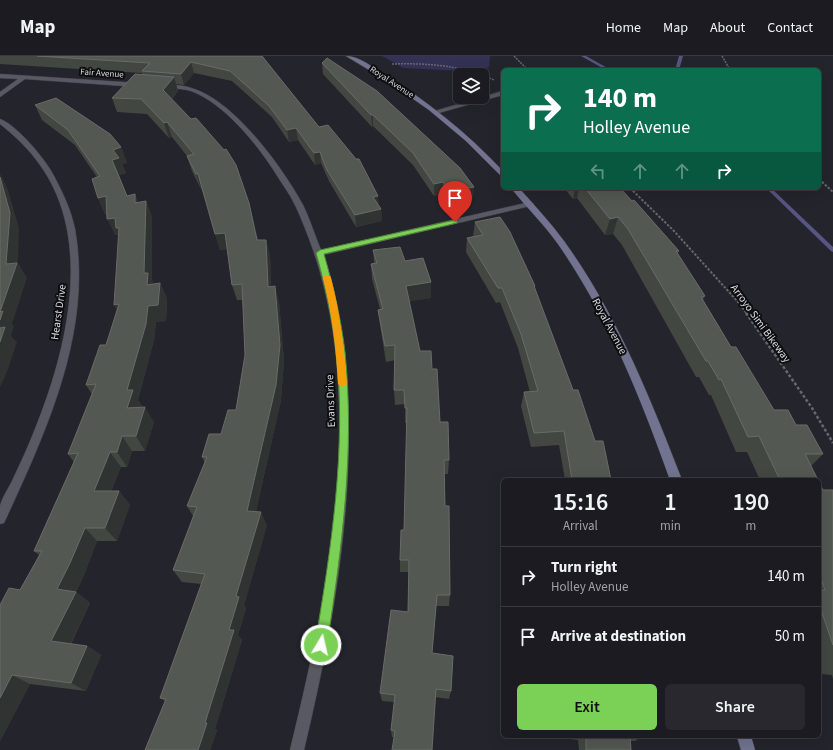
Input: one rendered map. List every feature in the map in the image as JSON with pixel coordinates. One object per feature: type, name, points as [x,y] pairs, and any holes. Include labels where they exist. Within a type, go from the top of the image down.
[{"type":"main road","name":"Royal Avenue","points":[[349,56],[404,89],[435,112],[464,136],[501,173]]},
{"type":"main road","name":"Royal Avenue","points":[[517,190],[561,243],[600,306],[625,354],[656,425],[675,478]]},
{"type":"main road","points":[[745,738],[748,750]]},
{"type":"street","name":"Fair Avenue","points":[[0,76],[145,85]]},
{"type":"street","points":[[0,95],[23,78]]},
{"type":"street","name":"Evans Drive","points":[[160,86],[183,88],[202,93],[230,115],[256,140],[280,171],[302,208],[320,253],[332,296],[340,351],[344,412],[342,486],[333,568],[318,660],[296,750]]},
{"type":"street","points":[[435,112],[501,94]]},
{"type":"street","name":"Hearst Drive","points":[[0,121],[34,152],[48,171],[60,193],[68,218],[74,250],[75,283],[71,323],[62,364],[47,412],[0,519]]},
{"type":"street","points":[[320,253],[530,204]]},
{"type":"path","points":[[514,56],[526,68]]},
{"type":"path","points":[[722,56],[729,68]]},
{"type":"path","points":[[392,64],[457,67],[483,74],[496,82]]},
{"type":"path","points":[[821,181],[833,192]]},
{"type":"path","name":"Arroyo Simi Bikeway","points":[[632,190],[674,231],[738,302],[812,408],[833,443]]},
{"type":"shaded area","points":[[382,56],[490,56],[489,67],[486,68],[453,68],[453,70],[403,68]]},
{"type":"building","points":[[37,56],[262,56],[319,127],[328,125],[356,159],[359,159],[378,196],[373,197],[381,209],[355,215],[327,170],[320,152],[314,153],[296,128],[287,130],[269,106],[230,71],[191,62],[181,74],[142,71],[150,63]]},
{"type":"building","points":[[327,58],[377,91],[460,168],[474,187],[450,191],[443,182],[434,184],[413,153],[373,115],[371,115],[322,63]]},
{"type":"building","points":[[135,74],[174,77],[163,90],[191,119],[196,118],[224,150],[226,149],[236,165],[249,203],[257,240],[266,240],[268,287],[275,286],[280,345],[276,385],[247,511],[261,512],[236,596],[239,597],[229,630],[234,630],[198,750],[145,750],[166,699],[160,698],[205,574],[173,570],[197,507],[187,506],[207,457],[202,457],[209,434],[221,434],[228,410],[236,410],[245,355],[242,284],[232,285],[225,233],[215,234],[198,174],[196,174],[187,156],[194,154],[167,122],[164,123],[141,99],[112,98]]},
{"type":"building","points":[[56,98],[110,134],[121,147],[113,150],[119,158],[112,160],[127,196],[135,194],[135,203],[146,201],[144,273],[148,273],[147,285],[160,283],[158,305],[148,306],[146,324],[127,390],[133,390],[127,408],[145,407],[136,436],[122,436],[117,452],[110,452],[94,491],[119,491],[105,528],[85,528],[57,589],[76,592],[51,641],[87,646],[71,683],[12,675],[0,698],[0,605],[9,588],[20,590],[42,551],[34,551],[78,453],[68,454],[96,384],[86,385],[100,345],[106,345],[119,304],[114,305],[119,228],[116,228],[115,218],[107,219],[106,196],[98,198],[92,179],[100,176],[68,130],[35,105]]},
{"type":"building","points":[[0,177],[10,213],[6,264],[17,263],[0,312]]},
{"type":"building","points":[[587,190],[622,190],[632,201],[634,200],[679,251],[676,251],[705,296],[701,297],[731,347],[736,347],[774,410],[788,410],[796,425],[807,425],[823,454],[805,454],[817,478],[779,478],[759,436],[748,437],[721,379],[719,380],[708,361],[706,361],[628,229],[618,217],[610,219]]},
{"type":"building","points":[[500,217],[510,232],[535,286],[573,390],[578,390],[595,441],[603,441],[611,478],[572,478],[564,431],[534,433],[524,392],[538,391],[521,334],[502,288],[498,288],[467,238],[483,235],[475,222]]},
{"type":"building","points":[[400,247],[405,261],[423,258],[431,282],[406,286],[420,351],[431,351],[432,369],[437,369],[440,422],[448,422],[449,460],[444,460],[445,506],[449,506],[450,595],[437,595],[432,653],[453,656],[451,691],[436,689],[432,750],[392,750],[395,731],[391,730],[395,695],[380,693],[391,610],[408,612],[409,560],[400,560],[401,530],[404,530],[407,408],[405,408],[404,390],[394,390],[395,345],[385,346],[378,310],[383,309],[371,264],[377,263],[373,250]]},
{"type":"building","points":[[3,311],[0,320],[0,312]]},
{"type":"building","points":[[5,327],[0,342],[0,328]]},
{"type":"building","points":[[821,486],[823,490],[833,490],[833,645],[821,610],[821,590],[825,590],[821,579]]},
{"type":"building","points":[[586,738],[630,738],[631,750],[586,750]]},
{"type":"waterway","points":[[583,56],[605,68]]},
{"type":"waterway","points":[[678,68],[681,56]]},
{"type":"waterway","points":[[770,190],[833,250]]},
{"type":"slow traffic","points":[[327,278],[332,296],[340,351],[342,384]]},
{"type":"route","points":[[321,645],[333,568],[342,486],[344,412],[340,351],[332,296],[320,253],[455,222]]}]
